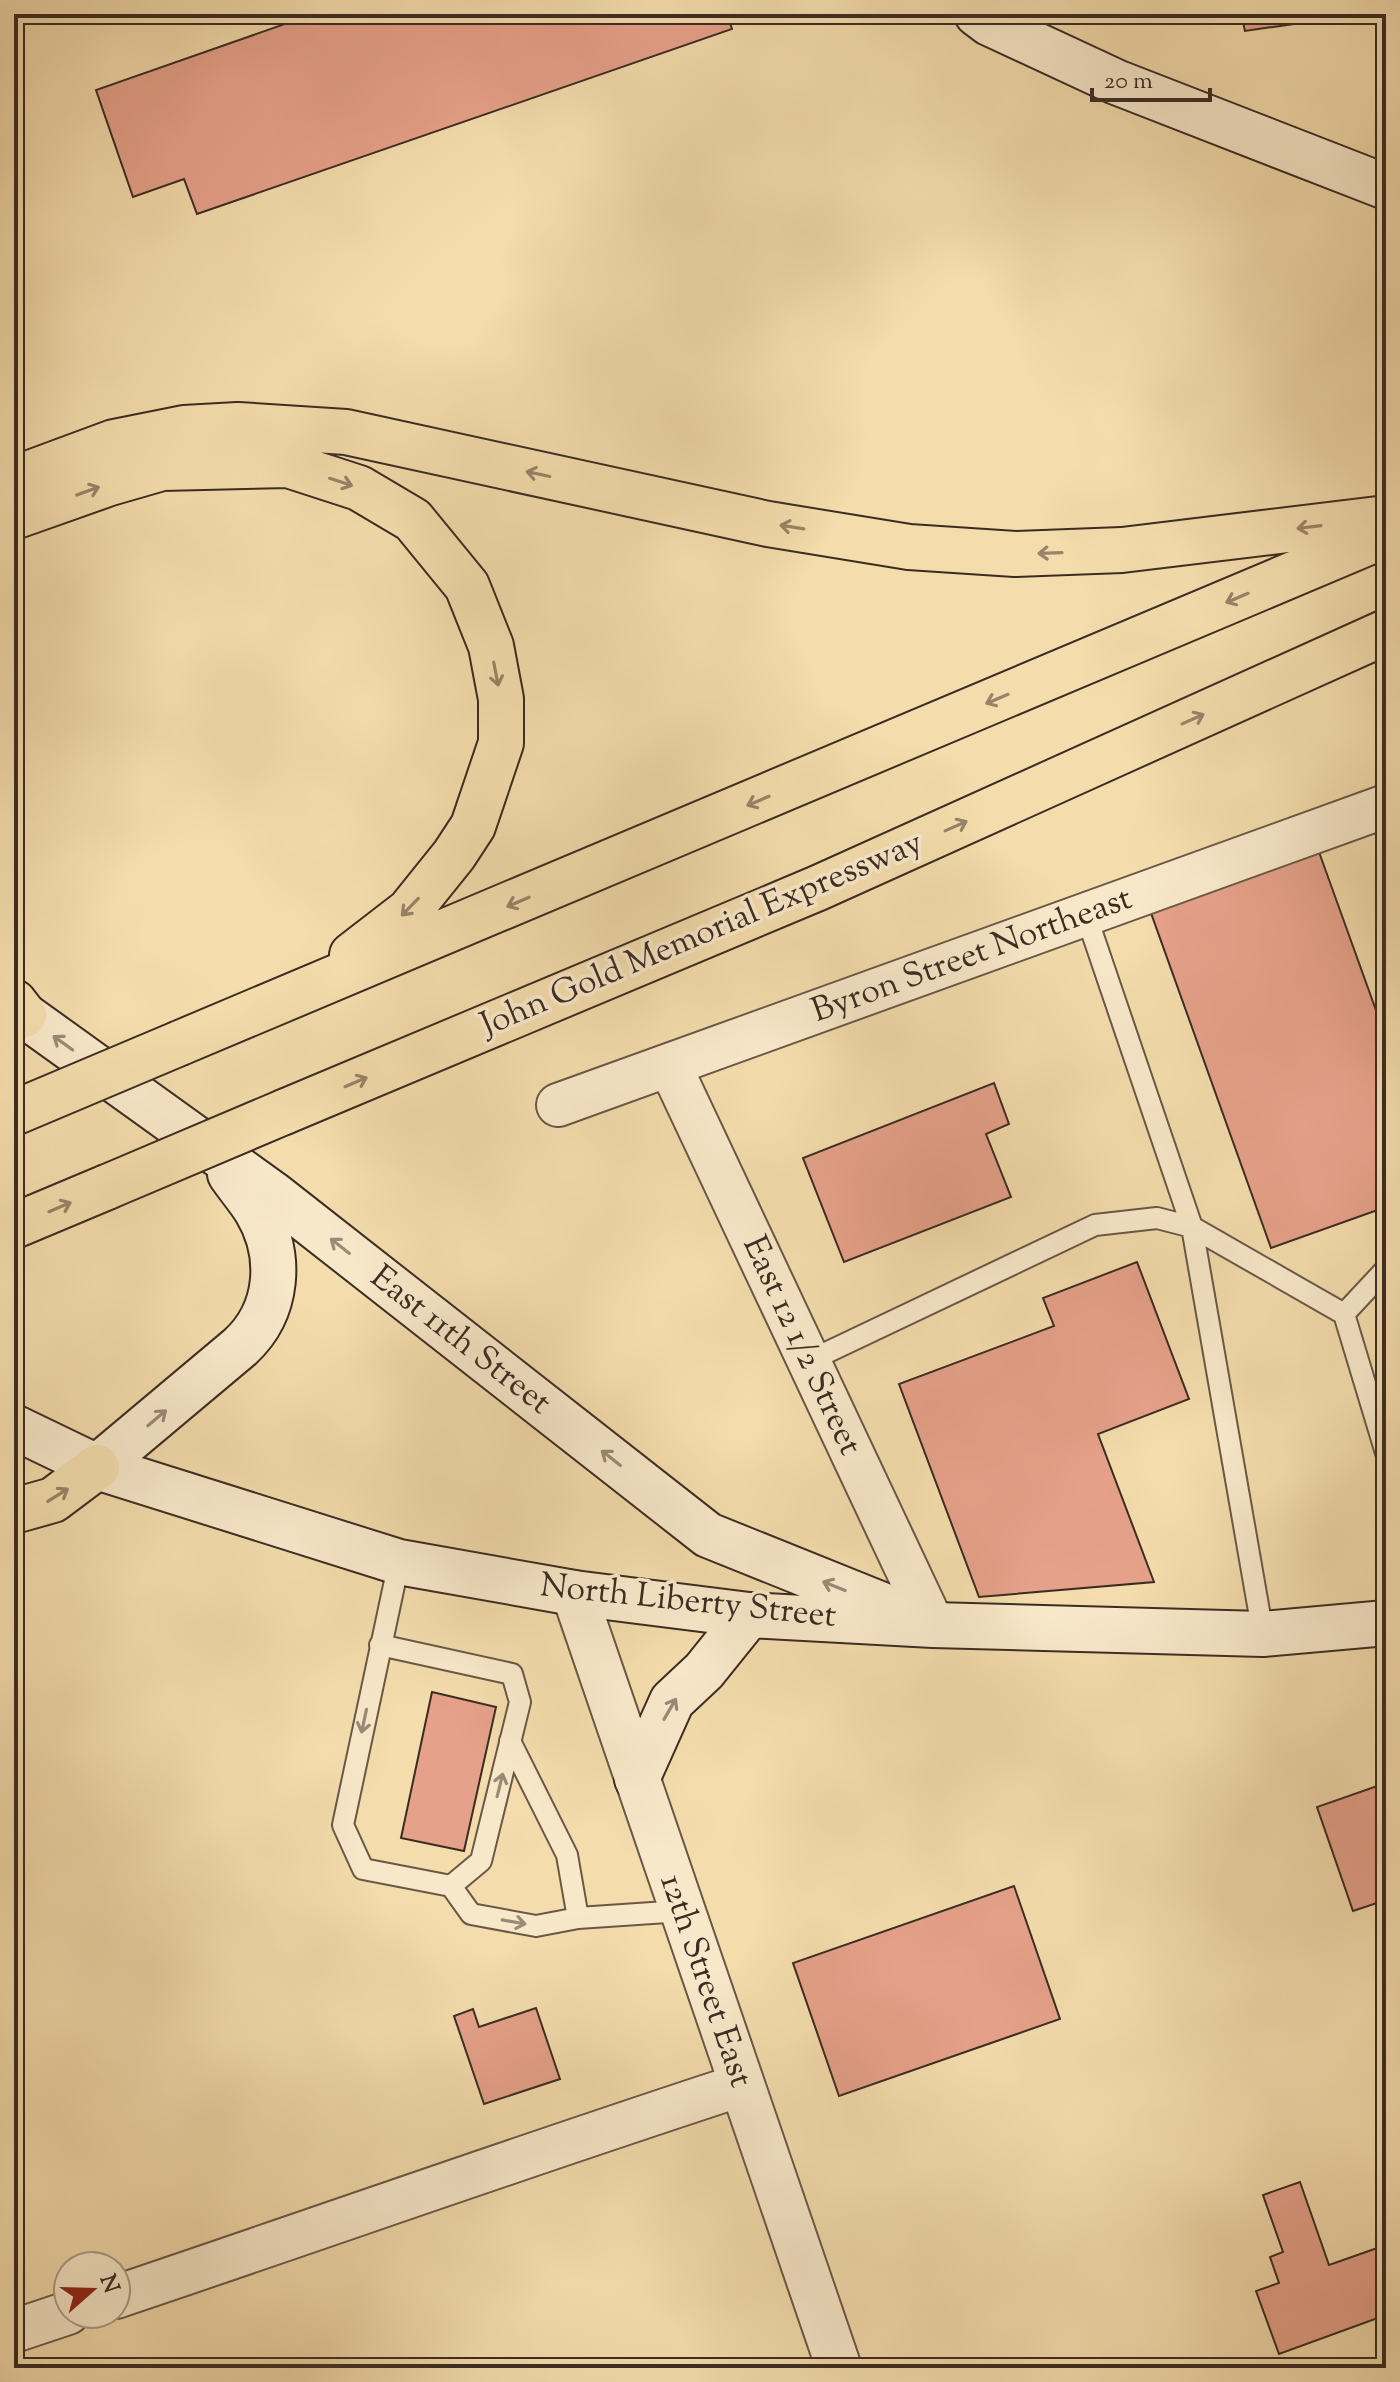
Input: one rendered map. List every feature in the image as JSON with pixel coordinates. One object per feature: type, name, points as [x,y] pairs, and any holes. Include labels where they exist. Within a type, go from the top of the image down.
[{"type":"highway","points":[[14,479],[114,442],[184,428],[238,425],[346,432],[768,524],[909,547],[1015,554],[1122,550],[1386,518]]},
{"type":"highway","points":[[14,517],[162,468],[288,465],[359,488],[413,520],[467,586],[491,646],[501,699],[501,743],[473,826],[409,911],[306,991]]},
{"type":"highway","points":[[14,1113],[1386,535]]},
{"type":"highway","name":"John Gold Memorial Expressway","points":[[14,1226],[818,888],[1386,632]]},
{"type":"highway","points":[[14,1511],[53,1500],[97,1467]]},
{"type":"main road","points":[[977,14],[989,23],[1116,82],[1386,187]]},
{"type":"main road","name":"East 11th Street","points":[[17,1008],[273,1194],[708,1535],[933,1625]]},
{"type":"main road","points":[[97,1467],[240,1347],[254,1334],[264,1317],[272,1290],[273,1262],[268,1236],[256,1211],[226,1169],[195,1137]]},
{"type":"main road","name":"North Liberty Street","points":[[14,1427],[97,1467],[399,1562],[574,1593],[749,1615],[933,1625],[1263,1634],[1386,1623]]},
{"type":"main road","name":"12th Street East","points":[[574,1593],[839,2368]]},
{"type":"main road","points":[[637,1779],[672,1701],[704,1671],[749,1615]]},
{"type":"street","name":"Byron Street Northeast","points":[[558,1105],[1385,807]]},
{"type":"street","name":"East 12 1/2 Street","points":[[670,1066],[933,1625]]},
{"type":"street","points":[[132,2292],[624,2122],[741,2085]]},
{"type":"street","points":[[14,2331],[52,2318]]},
{"type":"lane","points":[[1086,915],[1192,1227],[1263,1634]]},
{"type":"lane","points":[[809,1361],[1095,1225],[1157,1218],[1192,1227],[1344,1314],[1386,1453]]},
{"type":"lane","points":[[1344,1314],[1386,1269]]},
{"type":"lane","points":[[399,1562],[343,1825],[363,1869],[451,1886],[471,1914],[536,1926],[578,1918],[682,1911]]},
{"type":"lane","points":[[380,1645],[512,1674],[520,1702],[481,1861],[451,1886]]},
{"type":"lane","points":[[510,1741],[567,1855],[578,1918]]},
{"type":"building","points":[[304,14],[727,14],[732,29],[197,214],[184,179],[133,197],[96,90],[305,17]]},
{"type":"building","points":[[1241,14],[1363,14],[1245,31]]},
{"type":"building","points":[[1319,852],[1386,1038],[1386,1207],[1271,1248],[1151,913]]},
{"type":"building","points":[[994,1083],[1009,1124],[986,1134],[1011,1197],[844,1262],[803,1158]]},
{"type":"building","points":[[1137,1262],[1189,1399],[1098,1434],[1154,1582],[979,1597],[899,1384],[1054,1326],[1043,1298]]},
{"type":"building","points":[[432,1692],[496,1707],[464,1851],[401,1838]]},
{"type":"building","points":[[1386,1783],[1386,1900],[1353,1911],[1317,1807]]},
{"type":"building","points":[[1014,1886],[1060,2019],[839,2096],[793,1963]]},
{"type":"building","points":[[536,2008],[560,2079],[484,2104],[454,2016],[473,2009],[479,2027]]},
{"type":"building","points":[[1300,2182],[1329,2265],[1386,2245],[1386,2315],[1279,2354],[1256,2291],[1279,2283],[1270,2257],[1283,2252],[1263,2195]]}]
